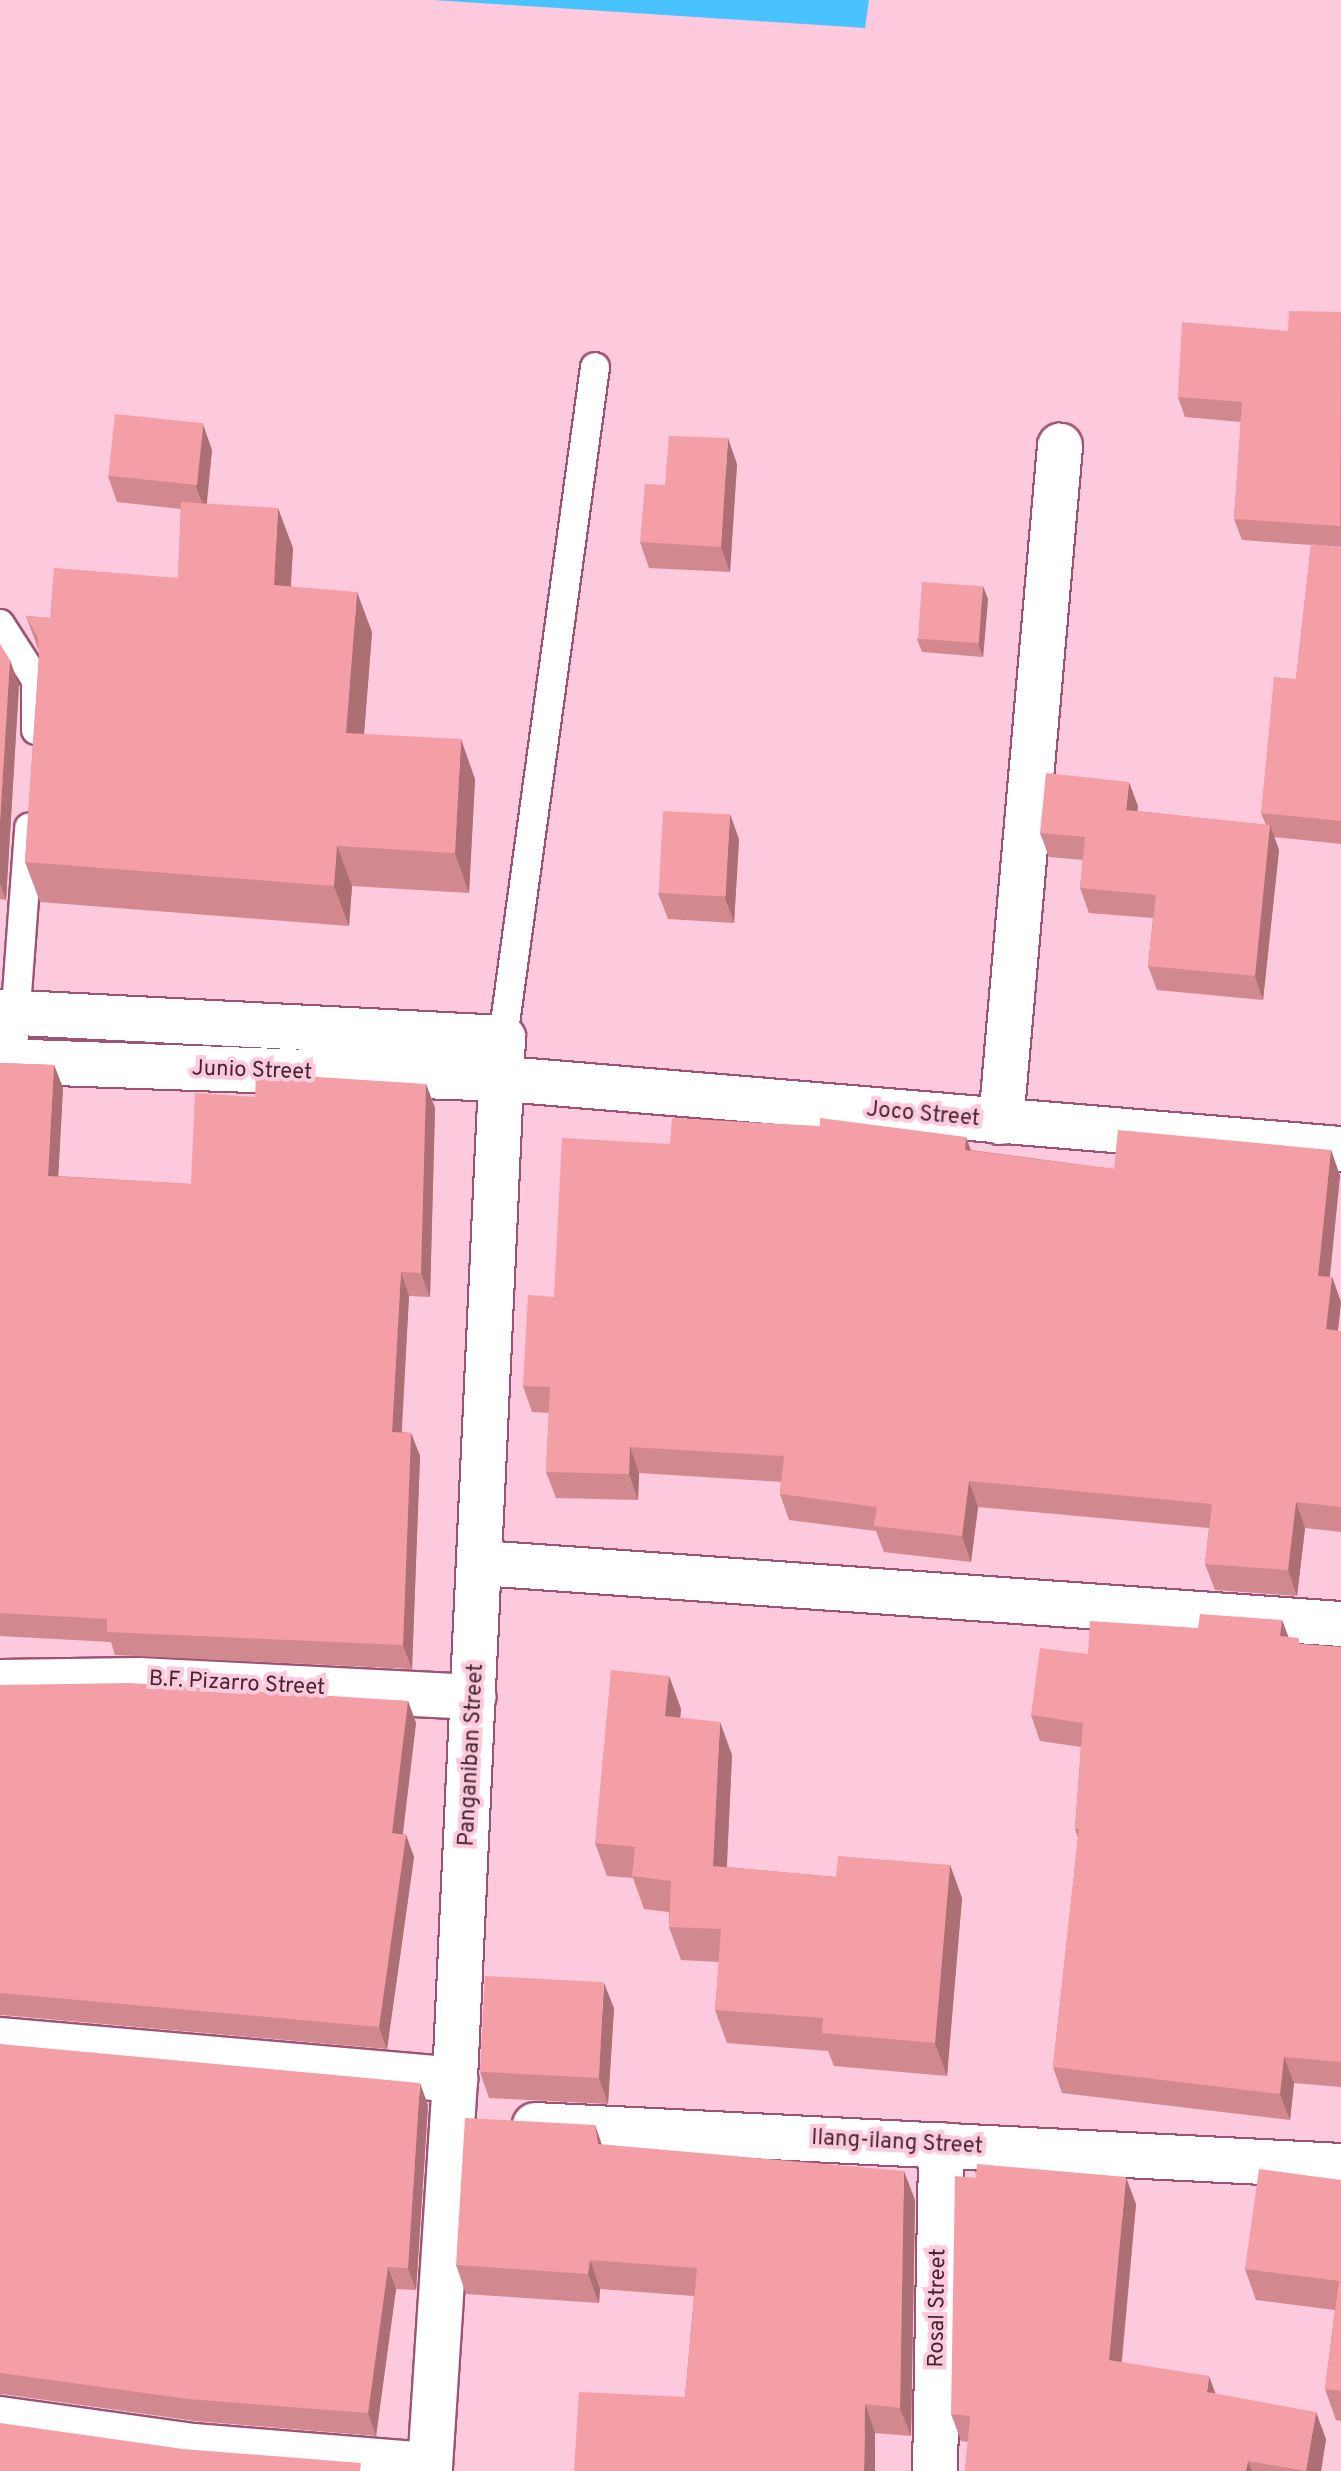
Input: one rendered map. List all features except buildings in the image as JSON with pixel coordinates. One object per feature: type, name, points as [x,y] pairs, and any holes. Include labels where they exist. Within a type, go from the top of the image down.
[{"type":"street","points":[[1001,1122],[1060,446]]},
{"type":"street","name":"Junio Street","points":[[7,1013],[504,1059]]},
{"type":"street","name":"Junio Street","points":[[6,1062],[504,1059]]},
{"type":"street","name":"Joco Street","points":[[504,1059],[1001,1122],[1341,1149]]},
{"type":"street","name":"Panganiban Street","points":[[430,2468],[454,2100],[504,1059]]},
{"type":"street","points":[[481,1563],[1341,1624]]},
{"type":"street","name":"B.F. Pizarro Street","points":[[0,1682],[139,1680],[474,1697]]},
{"type":"street","name":"Ilang-ilang Street","points":[[0,2040],[454,2100],[941,2145],[1341,2166]]},
{"type":"street","name":"Rosal Street","points":[[935,2471],[941,2145]]},
{"type":"street","points":[[0,2419],[193,2446],[430,2468]]},
{"type":"lane","points":[[504,1059],[595,367]]},
{"type":"lane","points":[[0,624],[36,680],[33,766]]},
{"type":"lane","points":[[6,1062],[7,1013],[31,797]]},
{"type":"water","points":[[433,0],[869,0],[865,28]]}]
